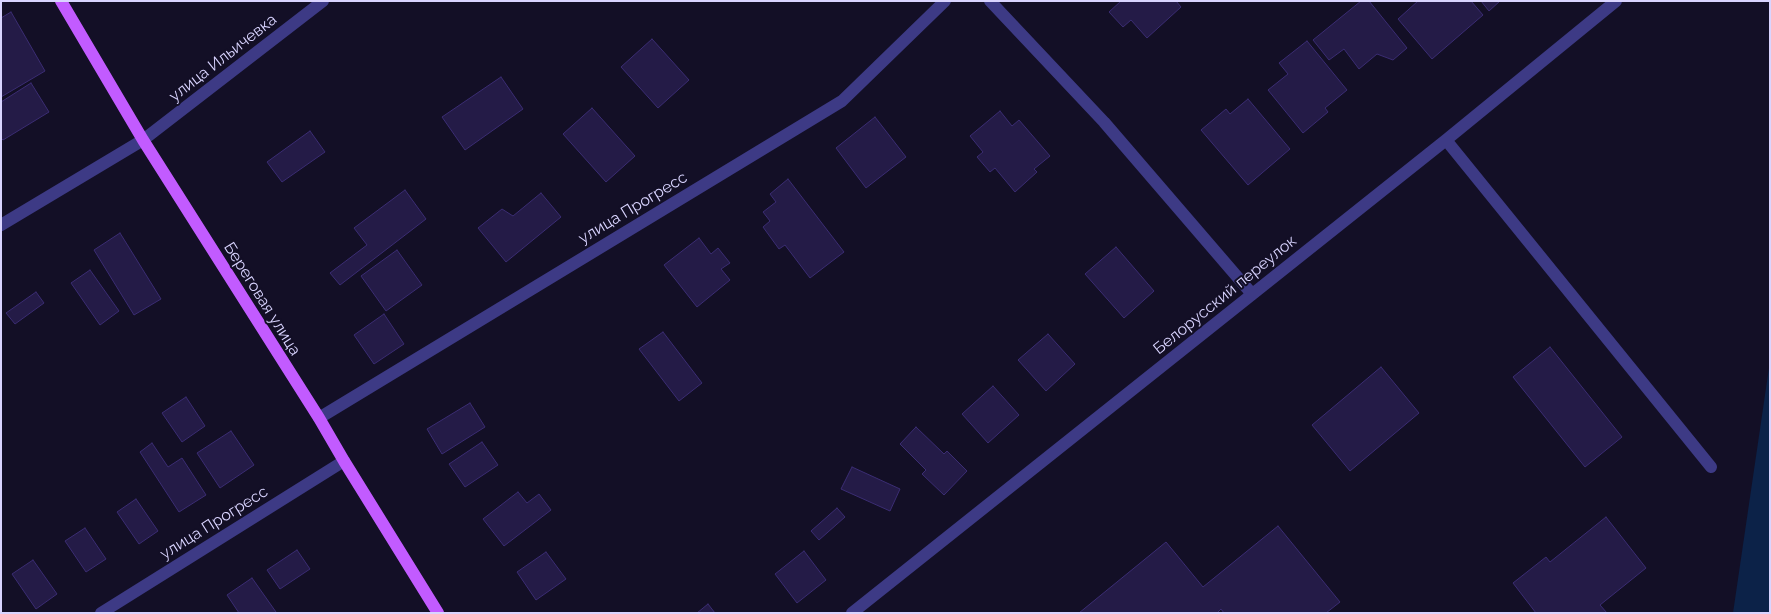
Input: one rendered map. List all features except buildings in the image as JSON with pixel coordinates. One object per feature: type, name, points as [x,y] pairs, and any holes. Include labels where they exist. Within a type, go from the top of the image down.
[{"type":"main road","name":"Береговая улица","points":[[61,1],[142,140],[319,418],[344,462],[438,613]]},
{"type":"street","name":"улица Ильичевка","points":[[1,225],[142,140],[323,1]]},
{"type":"street","name":"улица Прогресс","points":[[319,418],[842,100],[945,1]]},
{"type":"street","points":[[990,1],[1104,122],[1252,294]]},
{"type":"street","name":"Белорусский переулок","points":[[852,613],[1446,140],[1616,1]]},
{"type":"street","points":[[1446,140],[1711,467]]},
{"type":"street","name":"улица Прогресс","points":[[101,613],[344,462]]},
{"type":"water","points":[[1770,361],[1770,613],[1733,613]]}]
